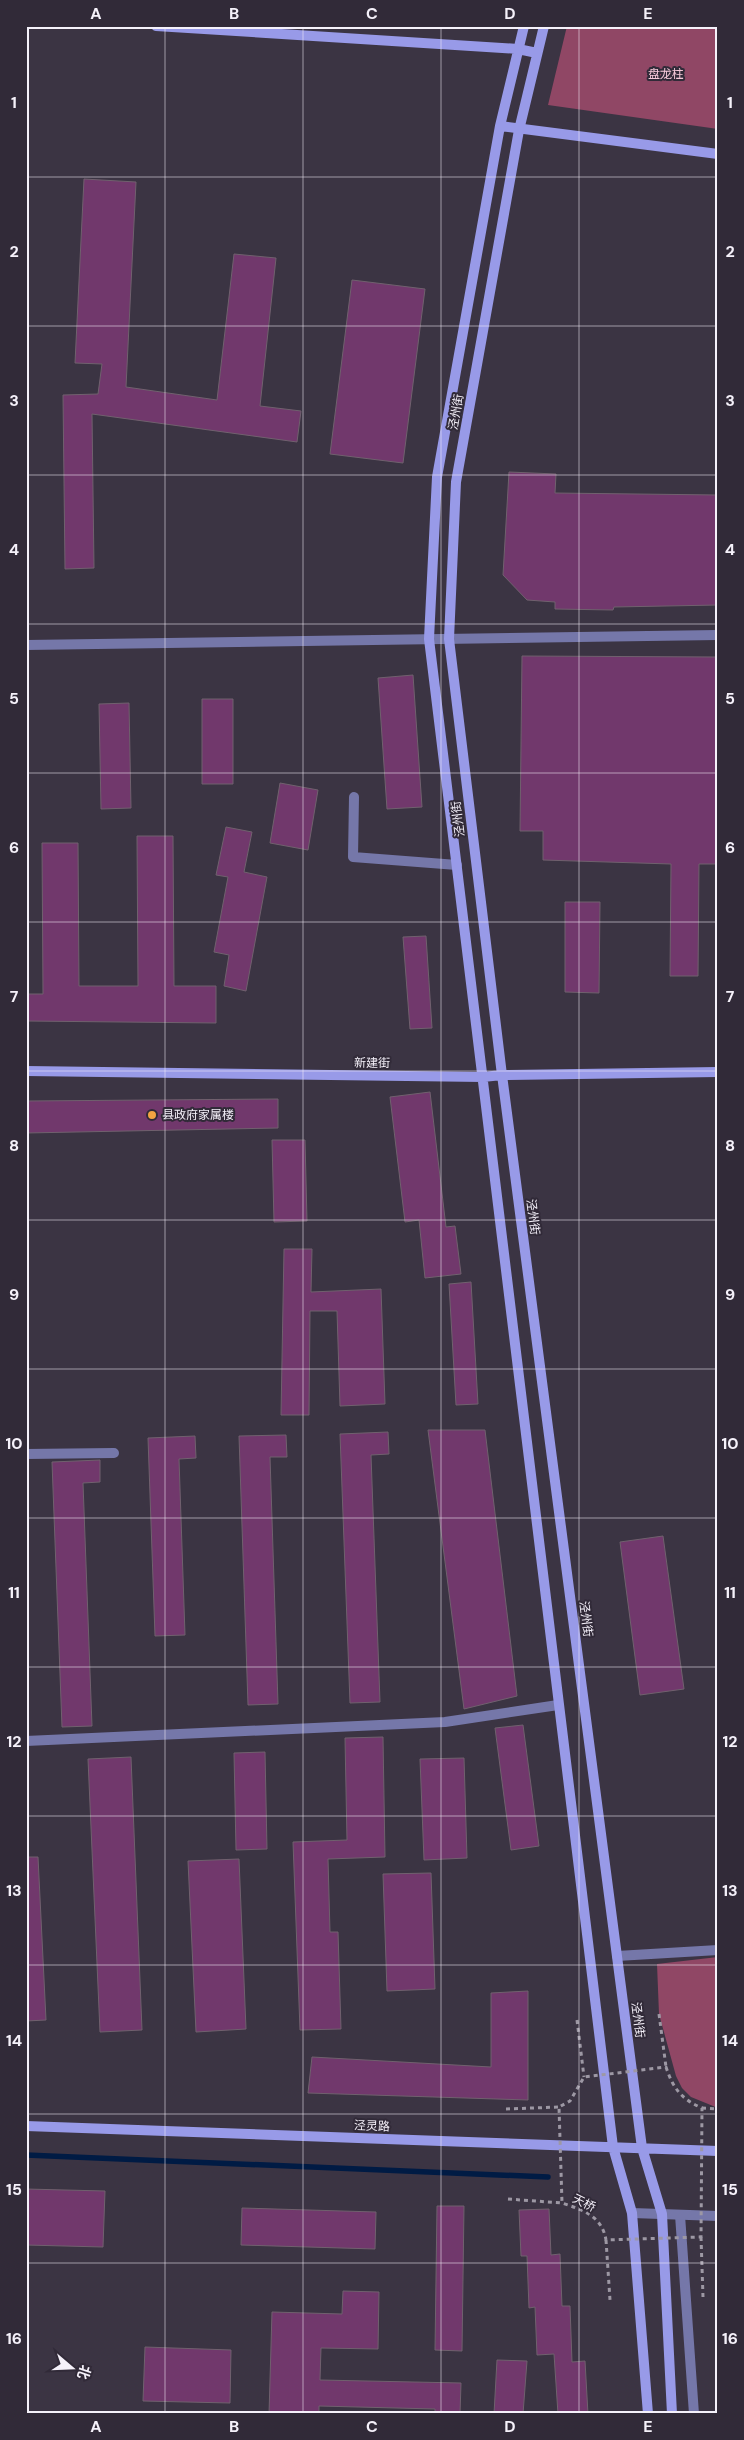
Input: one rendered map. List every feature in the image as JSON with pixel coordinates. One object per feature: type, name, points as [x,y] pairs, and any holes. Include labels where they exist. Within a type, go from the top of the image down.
[{"type":"main road","points":[[156,26],[518,49],[538,53]]},
{"type":"main road","name":"泾州街","points":[[524,26],[500,126],[438,477],[429,639],[613,2147],[632,2213],[648,2414]]},
{"type":"main road","name":"泾州街","points":[[544,26],[519,130],[456,482],[448,639],[502,1075],[642,2148],[662,2214],[672,2414]]},
{"type":"main road","points":[[500,126],[519,130],[718,154]]},
{"type":"main road","name":"新建街","points":[[26,1071],[483,1077],[502,1075],[718,1072]]},
{"type":"main road","name":"泾灵路","points":[[26,2126],[718,2151]]},
{"type":"street","points":[[26,645],[718,635]]},
{"type":"street","points":[[354,797],[352,857],[457,865]]},
{"type":"street","points":[[26,1454],[114,1452]]},
{"type":"street","points":[[26,1741],[445,1722],[558,1706]]},
{"type":"street","points":[[617,1956],[718,1950]]},
{"type":"street","points":[[632,2213],[718,2216]]},
{"type":"street","points":[[680,2214],[694,2414]]},
{"type":"path","points":[[660,2014],[666,2067],[679,2095],[689,2103],[702,2108],[718,2109]]},
{"type":"path","points":[[506,2109],[559,2107],[570,2101],[584,2077],[577,2020]]},
{"type":"path","points":[[584,2077],[666,2067]]},
{"type":"path","name":"天桥","points":[[559,2107],[562,2203],[588,2212],[598,2220],[606,2240]]},
{"type":"path","points":[[702,2108],[703,2297]]},
{"type":"path","points":[[508,2199],[562,2203]]},
{"type":"path","points":[[610,2300],[606,2240],[702,2238]]},
{"type":"green space","name":"盘龙柱","points":[[567,26],[718,26],[718,129],[548,105]]},
{"type":"green space","points":[[718,1957],[718,2108],[691,2097],[682,2088],[676,2076],[659,2014],[657,1964]]},
{"type":"building","points":[[84,179],[136,182],[126,387],[217,400],[234,254],[276,258],[260,406],[301,411],[297,442],[92,414],[94,568],[65,569],[63,395],[98,394],[102,364],[75,363]]},
{"type":"building","points":[[352,280],[425,289],[403,463],[330,454]]},
{"type":"building","points":[[509,472],[556,474],[555,493],[718,495],[718,605],[614,607],[613,610],[555,609],[555,602],[527,600],[503,575]]},
{"type":"building","points":[[522,656],[718,657],[716,838],[718,838],[718,864],[699,864],[698,976],[670,976],[671,864],[543,860],[543,831],[520,831]]},
{"type":"building","points":[[413,675],[422,807],[387,809],[378,678]]},
{"type":"building","points":[[202,699],[233,699],[233,784],[202,784]]},
{"type":"building","points":[[129,703],[131,808],[101,809],[99,704]]},
{"type":"building","points":[[280,783],[318,790],[308,850],[270,843]]},
{"type":"building","points":[[226,827],[252,832],[244,872],[267,877],[246,991],[224,986],[229,955],[214,952],[228,877],[216,875]]},
{"type":"building","points":[[137,836],[173,836],[174,986],[216,986],[216,1023],[26,1021],[26,994],[43,994],[42,843],[78,843],[79,986],[138,986]]},
{"type":"building","points":[[565,902],[600,902],[599,993],[565,992]]},
{"type":"building","points":[[426,936],[432,1028],[410,1029],[403,937]]},
{"type":"building","points":[[430,1092],[446,1227],[455,1226],[461,1274],[425,1278],[419,1220],[405,1222],[390,1097]]},
{"type":"building","name":"县政府家属楼","points":[[278,1099],[278,1128],[26,1133],[26,1101]]},
{"type":"building","points":[[272,1140],[305,1140],[307,1221],[274,1222]]},
{"type":"building","points":[[284,1249],[312,1249],[311,1292],[381,1289],[385,1404],[340,1406],[337,1311],[310,1311],[309,1415],[281,1415]]},
{"type":"building","points":[[471,1282],[478,1404],[456,1405],[449,1284]]},
{"type":"building","points":[[428,1430],[485,1430],[517,1696],[464,1709]]},
{"type":"building","points":[[388,1432],[389,1454],[371,1455],[380,1702],[350,1703],[340,1434]]},
{"type":"building","points":[[286,1435],[287,1457],[270,1457],[278,1704],[248,1705],[239,1436]]},
{"type":"building","points":[[195,1436],[196,1458],[179,1459],[185,1635],[155,1636],[148,1438]]},
{"type":"building","points":[[100,1460],[100,1482],[83,1483],[92,1726],[62,1727],[52,1462]]},
{"type":"building","points":[[663,1536],[684,1689],[640,1695],[620,1542]]},
{"type":"building","points":[[523,1725],[539,1846],[511,1850],[495,1728]]},
{"type":"building","points":[[383,1737],[385,1857],[328,1859],[330,1932],[338,1932],[341,2029],[300,2030],[293,1842],[347,1840],[345,1738]]},
{"type":"building","points":[[265,1752],[267,1849],[236,1850],[234,1753]]},
{"type":"building","points":[[131,1757],[142,2030],[100,2032],[88,1759]]},
{"type":"building","points":[[464,1758],[467,1858],[424,1860],[420,1759]]},
{"type":"building","points":[[26,1857],[38,1857],[46,2020],[26,2021]]},
{"type":"building","points":[[239,1859],[246,2029],[196,2032],[188,1861]]},
{"type":"building","points":[[431,1873],[435,1989],[387,1991],[383,1874]]},
{"type":"building","points":[[528,1991],[528,2100],[308,2093],[312,2057],[491,2067],[491,1993]]},
{"type":"building","points":[[26,2189],[105,2191],[103,2247],[26,2245]]},
{"type":"building","points":[[437,2206],[464,2206],[462,2351],[435,2350]]},
{"type":"building","points":[[242,2208],[376,2212],[375,2249],[241,2245]]},
{"type":"building","points":[[549,2209],[551,2255],[560,2254],[562,2306],[570,2306],[572,2362],[585,2361],[588,2414],[558,2414],[554,2354],[537,2355],[535,2307],[529,2308],[527,2256],[521,2256],[519,2210]]},
{"type":"building","points":[[343,2291],[379,2292],[378,2349],[321,2348],[320,2380],[461,2383],[460,2414],[435,2414],[435,2409],[319,2406],[319,2414],[269,2414],[272,2312],[342,2314]]},
{"type":"building","points":[[145,2347],[231,2350],[230,2403],[143,2401]]},
{"type":"building","points":[[497,2360],[527,2361],[523,2414],[494,2414]]},
{"type":"waterway","points":[[26,2155],[548,2177]]},
{"type":"place","name":"县政府家属楼","points":[[152,1115]]}]
